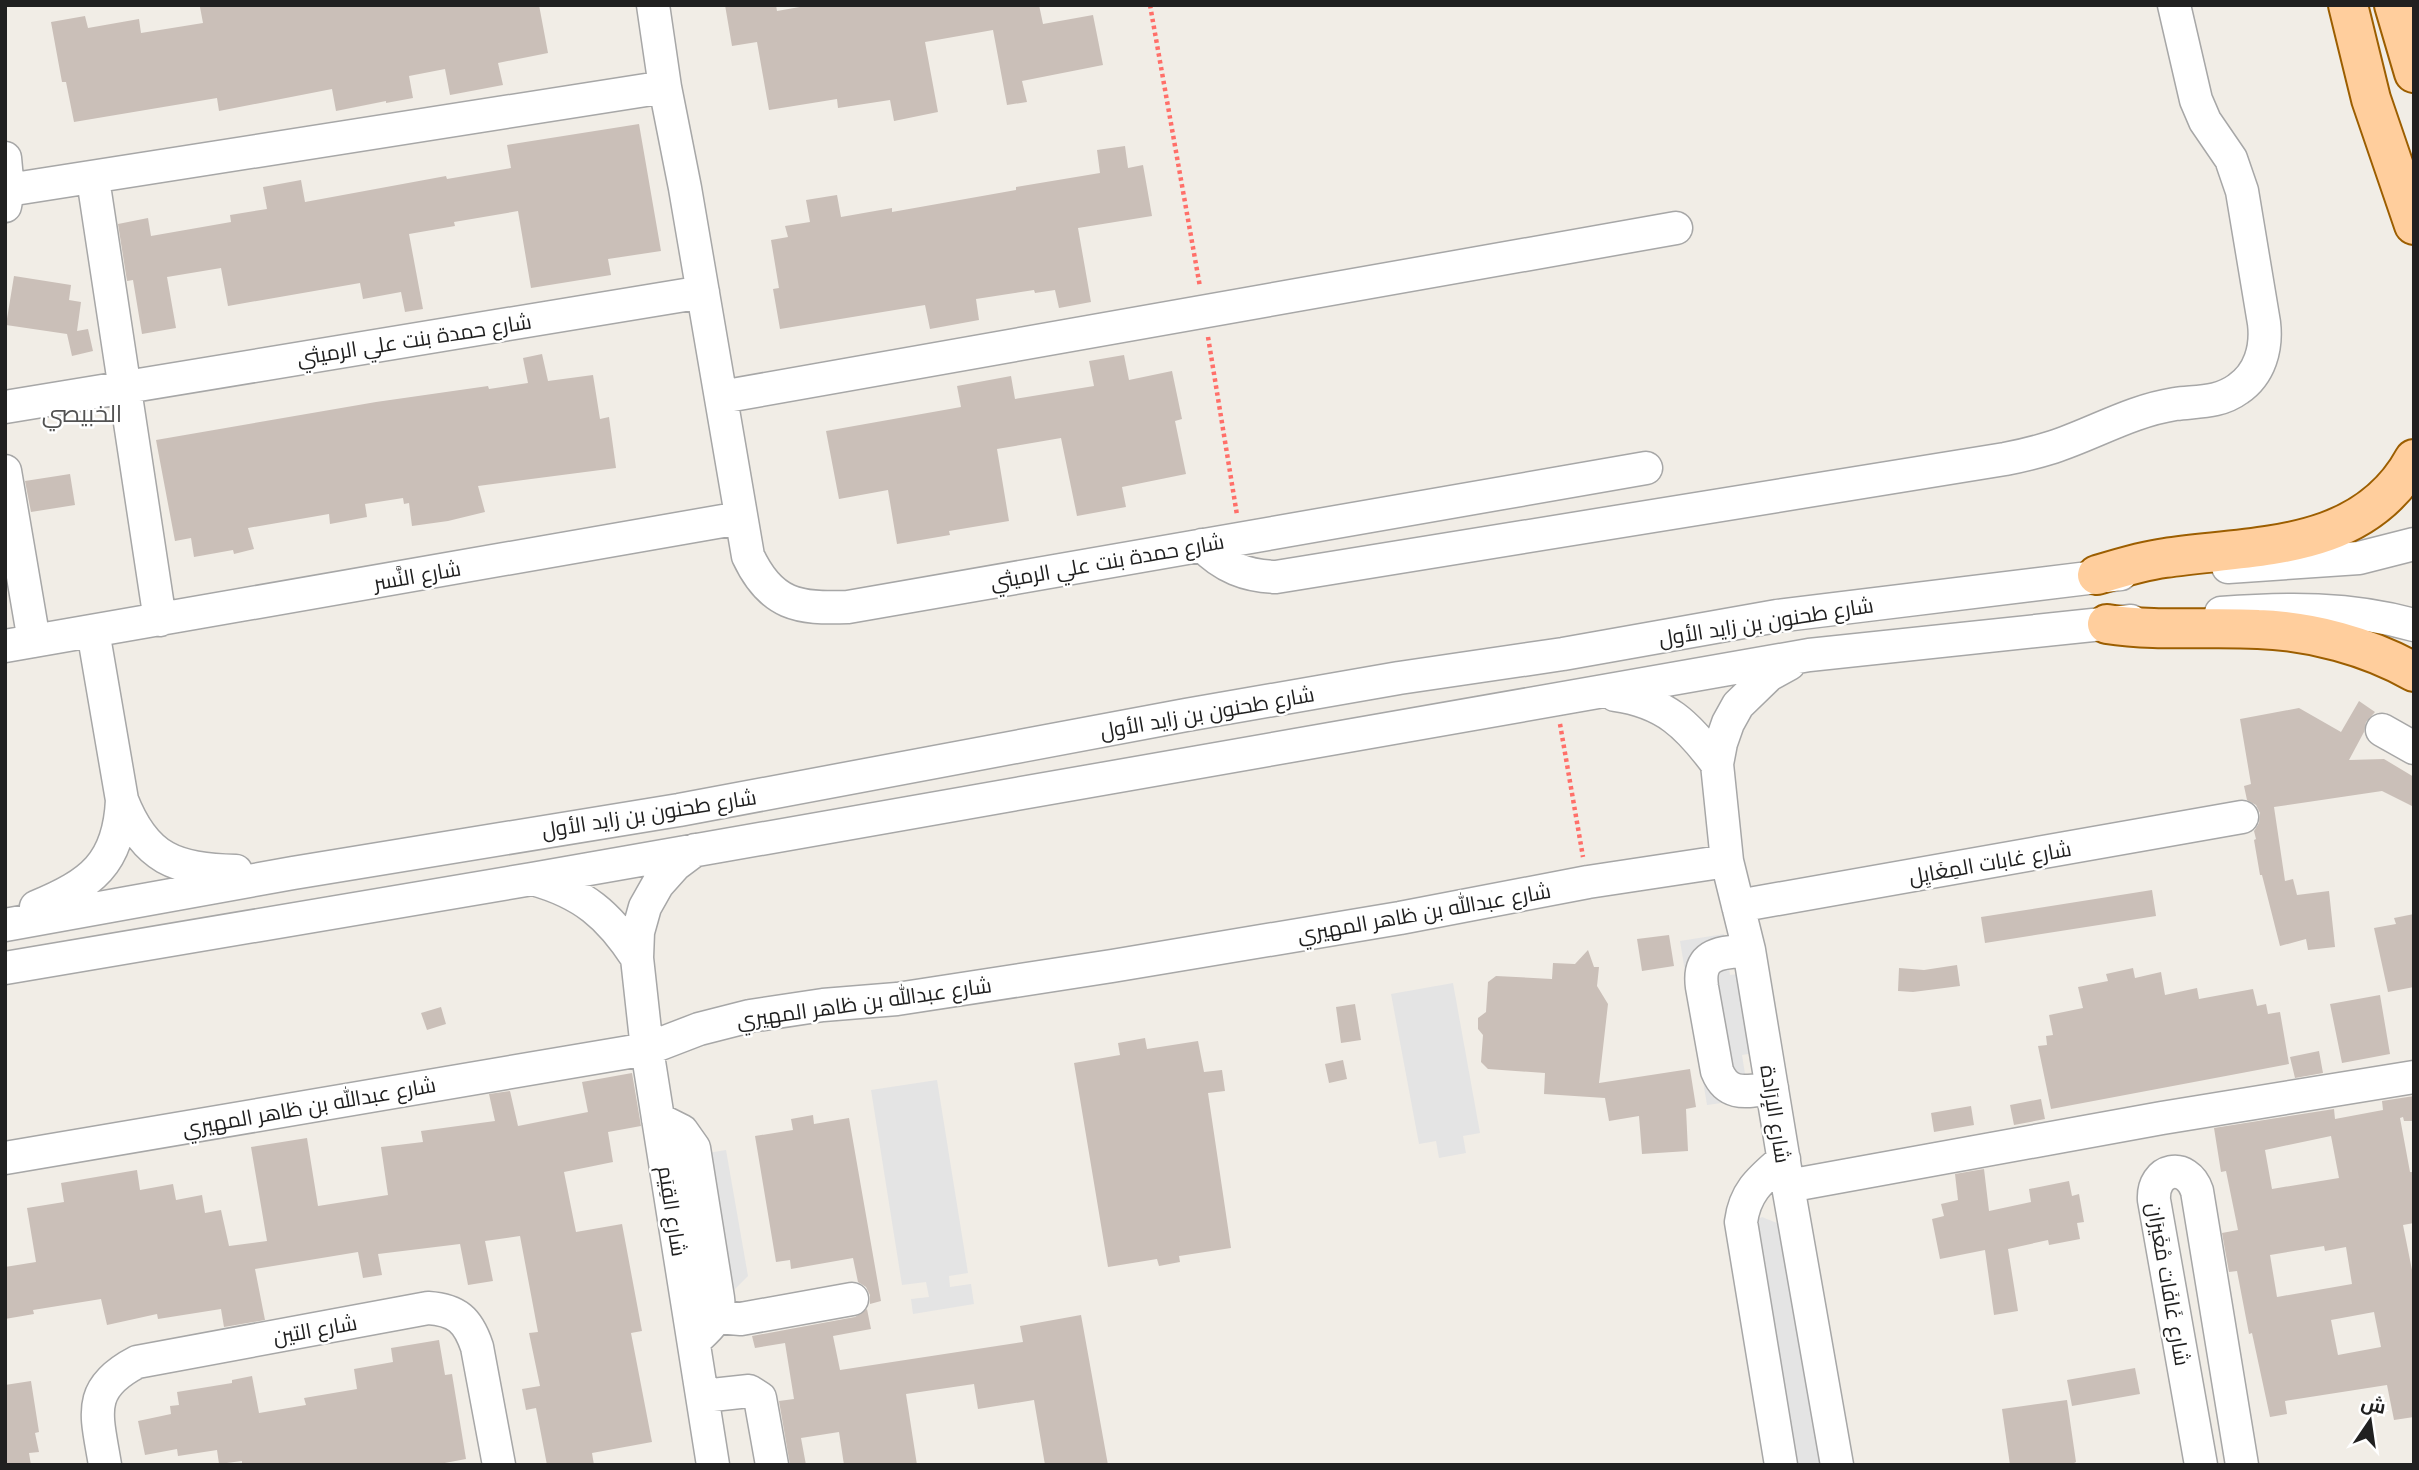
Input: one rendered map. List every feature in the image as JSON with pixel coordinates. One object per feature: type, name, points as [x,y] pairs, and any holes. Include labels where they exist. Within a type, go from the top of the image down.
[{"type":"main road","points":[[2348,5],[2371,99],[2414,225]]},
{"type":"main road","points":[[2394,5],[2410,62]]},
{"type":"main road","points":[[2097,575],[2143,562],[2281,545],[2325,534],[2351,522],[2374,505],[2395,486],[2414,459]]},
{"type":"main road","points":[[2107,624],[2164,629],[2259,629],[2295,633],[2332,640],[2414,672]]},
{"type":"street","name":"شارع حمدة بنت علي الرميثي","points":[[653,5],[665,87],[748,556],[758,577],[775,594],[795,605],[818,608],[848,607],[1646,468]]},
{"type":"street","points":[[1202,545],[1235,570],[1276,576],[2006,459],[2054,447],[2126,416],[2225,397],[2239,389],[2258,366],[2266,337],[2237,174],[2231,159],[2205,121],[2196,100],[2174,5]]},
{"type":"street","points":[[2407,5],[2410,62]]},
{"type":"street","points":[[5,158],[6,198],[93,179],[665,87]]},
{"type":"street","points":[[93,179],[160,620]]},
{"type":"street","points":[[721,397],[1676,228]]},
{"type":"street","name":"شارع حمدة بنت علي الرميثي","points":[[5,407],[703,292]]},
{"type":"street","points":[[5,471],[20,644]]},
{"type":"street","name":"شارع النَّسر","points":[[20,644],[740,518]]},
{"type":"street","name":"شارع طحنون بن زايد الأول","points":[[5,922],[679,810],[1186,715],[1399,678],[1563,654],[1777,616],[2097,575],[2325,562],[2358,558],[2414,544]]},
{"type":"street","name":"شارع طحنون بن زايد الأول","points":[[5,968],[532,879],[1809,655],[2282,609],[2361,613],[2414,625]]},
{"type":"street","points":[[5,922],[85,883],[102,867],[114,846],[121,824],[121,800],[93,631]]},
{"type":"street","name":"شارع الإرَادة","points":[[1809,655],[1769,675],[1738,705],[1721,743],[1717,764],[1727,861],[1749,950],[1837,1465]]},
{"type":"street","points":[[1598,693],[1647,702],[1668,712],[1687,726],[1717,764]]},
{"type":"street","points":[[2382,730],[2414,748]]},
{"type":"street","points":[[121,800],[130,822],[145,842],[163,857],[185,867],[209,871],[293,873]]},
{"type":"street","name":"شارع غابات المِغَايِل","points":[[1738,906],[2242,817]]},
{"type":"street","name":"شارع القِيَم","points":[[695,850],[675,865],[658,884],[645,907],[638,932],[637,958],[647,1049],[713,1465]]},
{"type":"street","name":"شارع عبدالله بن ظاهر المهيري","points":[[5,1158],[647,1049],[699,1029],[750,1016],[823,1004],[897,999],[1112,966],[1400,918],[1588,881],[1727,861]]},
{"type":"street","name":"شارع القِيَم","points":[[532,879],[558,886],[593,906],[622,934],[637,958]]},
{"type":"street","points":[[1749,950],[1718,953],[1709,958],[1700,977],[1717,1071],[1721,1080],[1737,1091],[1772,1088]]},
{"type":"street","points":[[1781,1465],[1741,1222],[1743,1207],[1750,1193],[1786,1172],[2162,1118],[2414,1077]]},
{"type":"street","points":[[658,1119],[682,1131],[694,1148],[719,1304],[714,1323],[694,1341]]},
{"type":"street","name":"شارع غَافَات مْغَيرَان","points":[[2201,1465],[2154,1200],[2157,1182],[2163,1175],[2172,1172],[2189,1176],[2197,1191],[2242,1465]]},
{"type":"street","points":[[716,1317],[741,1320],[852,1299]]},
{"type":"street","name":"شارع التين","points":[[105,1465],[97,1420],[101,1395],[117,1373],[137,1362],[428,1308],[452,1313],[463,1319],[472,1330],[499,1465]]},
{"type":"street","points":[[703,1396],[742,1391],[755,1393],[762,1404],[772,1465]]},
{"type":"path","points":[[1150,5],[1241,537]]},
{"type":"path","points":[[1556,700],[1588,881]]},
{"type":"shaded area","points":[[1724,934],[1730,975],[1747,973],[1760,1052],[1742,1055],[1749,1099],[1707,1105],[1680,941]]},
{"type":"shaded area","points":[[1453,983],[1480,1133],[1463,1136],[1466,1153],[1439,1158],[1436,1141],[1419,1144],[1391,994]]},
{"type":"shaded area","points":[[937,1080],[968,1273],[949,1276],[950,1287],[971,1284],[974,1304],[913,1314],[911,1299],[929,1297],[926,1282],[902,1285],[871,1090]]},
{"type":"shaded area","points":[[726,1150],[748,1276],[732,1292],[696,1155]]},
{"type":"shaded area","points":[[1762,1217],[1782,1225],[1825,1465],[1784,1465],[1744,1226]]},
{"type":"building","points":[[539,5],[548,53],[498,63],[503,85],[450,95],[445,69],[409,76],[413,98],[336,111],[332,89],[219,111],[217,98],[74,122],[66,82],[62,82],[51,22],[85,16],[88,28],[139,19],[141,33],[203,23],[200,7]]},
{"type":"building","points":[[725,5],[776,5],[777,11],[811,5],[1039,5],[1043,24],[1093,15],[1103,65],[1022,81],[1027,102],[1007,105],[993,30],[925,42],[938,112],[894,121],[890,100],[838,108],[837,99],[769,110],[757,42],[732,46]]},
{"type":"building","points":[[639,124],[661,251],[608,259],[611,275],[531,288],[518,211],[454,222],[455,226],[409,234],[423,309],[405,312],[401,292],[363,299],[360,283],[228,306],[221,268],[167,277],[176,328],[142,334],[133,280],[127,281],[118,224],[148,218],[151,236],[231,222],[230,215],[267,209],[263,187],[301,180],[305,202],[446,176],[447,179],[511,168],[507,145]]},
{"type":"building","points":[[1125,146],[1128,168],[1143,165],[1152,216],[1078,228],[1091,302],[1059,308],[1055,290],[1035,293],[1034,290],[976,299],[979,320],[930,329],[925,305],[780,329],[773,289],[779,288],[771,240],[788,237],[785,226],[810,222],[806,200],[837,195],[841,217],[892,208],[892,212],[1100,173],[1097,150]]},
{"type":"building","points":[[14,276],[71,285],[69,300],[81,302],[77,331],[88,329],[93,351],[72,356],[67,334],[6,325]]},
{"type":"building","points":[[542,354],[548,381],[593,375],[600,419],[609,417],[616,468],[478,486],[485,512],[448,521],[412,526],[409,503],[404,504],[403,498],[365,504],[367,517],[330,524],[329,514],[248,528],[254,549],[234,554],[233,550],[194,557],[191,538],[175,541],[156,440],[376,402],[528,383],[523,358]]},
{"type":"building","points":[[1124,355],[1129,380],[1172,371],[1182,419],[1175,421],[1186,474],[1122,487],[1126,507],[1077,516],[1061,438],[997,449],[1009,521],[949,531],[950,535],[897,544],[888,490],[839,499],[826,431],[961,407],[957,386],[1011,376],[1015,399],[1094,386],[1089,361]]},
{"type":"building","points":[[70,474],[75,505],[31,512],[25,481]]},
{"type":"building","points":[[2359,701],[2375,712],[2366,722],[2364,732],[2349,760],[2384,759],[2414,777],[2414,807],[2382,791],[2274,807],[2285,881],[2293,879],[2297,895],[2329,891],[2335,947],[2308,950],[2306,939],[2280,946],[2260,875],[2254,840],[2260,813],[2256,805],[2247,800],[2244,786],[2251,784],[2240,719],[2299,708],[2341,732]]},
{"type":"building","points":[[2152,890],[2156,916],[1985,943],[1981,917]]},
{"type":"building","points":[[2414,914],[2414,987],[2388,992],[2374,928],[2396,924],[2394,918]]},
{"type":"building","points":[[1669,935],[1674,966],[1642,971],[1637,939]]},
{"type":"building","points":[[1588,950],[1594,967],[1599,967],[1597,986],[1608,1004],[1599,1083],[1690,1069],[1696,1107],[1686,1109],[1688,1151],[1642,1154],[1639,1116],[1609,1121],[1605,1098],[1544,1094],[1545,1073],[1488,1069],[1481,1062],[1483,1035],[1478,1029],[1478,1018],[1486,1012],[1488,982],[1496,976],[1552,979],[1553,963],[1575,964]]},
{"type":"building","points":[[1957,965],[1960,986],[1913,992],[1898,991],[1899,968],[1924,970]]},
{"type":"building","points":[[2133,968],[2135,978],[2161,972],[2165,995],[2197,988],[2199,999],[2253,989],[2257,1006],[2266,1004],[2268,1014],[2280,1012],[2289,1064],[2051,1109],[2038,1046],[2047,1045],[2046,1036],[2053,1035],[2049,1015],[2083,1008],[2078,987],[2108,981],[2106,974]]},
{"type":"building","points":[[2380,995],[2390,1054],[2342,1063],[2330,1004]]},
{"type":"building","points":[[1355,1004],[1361,1040],[1341,1043],[1336,1007]]},
{"type":"building","points":[[441,1007],[446,1024],[427,1030],[421,1013]]},
{"type":"building","points":[[1145,1038],[1147,1049],[1198,1041],[1204,1072],[1222,1070],[1225,1091],[1208,1093],[1231,1248],[1179,1256],[1180,1262],[1159,1266],[1157,1259],[1108,1267],[1074,1063],[1120,1055],[1118,1043]]},
{"type":"building","points":[[2319,1051],[2323,1073],[2295,1078],[2290,1057]]},
{"type":"building","points":[[1343,1060],[1347,1079],[1329,1083],[1325,1064]]},
{"type":"building","points":[[632,1073],[641,1126],[608,1132],[613,1162],[564,1172],[576,1232],[622,1224],[642,1331],[631,1333],[652,1442],[592,1453],[594,1465],[547,1465],[536,1408],[526,1410],[522,1389],[540,1386],[529,1333],[538,1332],[520,1236],[485,1241],[493,1281],[468,1285],[460,1244],[378,1254],[382,1275],[363,1278],[358,1252],[255,1269],[265,1320],[224,1327],[221,1309],[158,1319],[157,1314],[107,1325],[101,1299],[33,1310],[34,1314],[5,1319],[5,1267],[36,1262],[27,1208],[64,1202],[61,1183],[137,1170],[140,1190],[173,1184],[176,1200],[202,1195],[205,1213],[221,1210],[229,1246],[267,1241],[251,1147],[307,1138],[318,1206],[388,1195],[381,1147],[423,1142],[421,1131],[495,1121],[489,1094],[510,1091],[518,1126],[588,1112],[582,1082]]},
{"type":"building","points":[[2414,1096],[2414,1121],[2400,1118],[2410,1172],[2414,1172],[2414,1223],[2403,1225],[2414,1280],[2414,1417],[2394,1420],[2387,1385],[2285,1401],[2287,1414],[2270,1417],[2252,1333],[2249,1334],[2237,1271],[2229,1272],[2222,1233],[2238,1230],[2226,1171],[2221,1172],[2214,1128],[2334,1109],[2335,1119],[2383,1110],[2382,1101]],"holes":[[[2331,1136],[2339,1178],[2272,1189],[2265,1150]],[[2324,1246],[2325,1251],[2346,1247],[2352,1284],[2277,1297],[2270,1255]],[[2374,1312],[2381,1347],[2338,1355],[2331,1320]]]},
{"type":"building","points":[[2041,1099],[2045,1119],[2014,1125],[2010,1105]]},
{"type":"building","points":[[1971,1106],[1974,1125],[1934,1132],[1931,1113]]},
{"type":"building","points":[[813,1115],[814,1124],[849,1118],[881,1301],[870,1304],[866,1287],[858,1282],[853,1258],[791,1269],[790,1260],[776,1262],[755,1136],[793,1130],[791,1119]]},
{"type":"building","points":[[1984,1169],[1989,1211],[2031,1202],[2029,1189],[2069,1181],[2072,1196],[2079,1194],[2084,1222],[2077,1223],[2080,1239],[2049,1245],[2048,1240],[2008,1249],[2018,1311],[1994,1315],[1985,1250],[1940,1259],[1932,1219],[1944,1216],[1941,1204],[1958,1200],[1955,1174]]},
{"type":"building","points":[[867,1309],[871,1329],[833,1336],[840,1370],[1023,1342],[1020,1326],[1081,1315],[1108,1465],[1045,1465],[1034,1400],[978,1409],[974,1384],[906,1394],[917,1465],[844,1465],[839,1432],[801,1438],[806,1465],[790,1465],[779,1401],[794,1399],[785,1343],[755,1348],[752,1336],[855,1317]]},
{"type":"building","points":[[439,1340],[445,1375],[452,1374],[466,1459],[434,1465],[242,1465],[242,1461],[219,1464],[217,1450],[178,1456],[177,1449],[145,1455],[138,1421],[171,1414],[170,1406],[179,1405],[177,1392],[232,1383],[232,1380],[252,1376],[259,1413],[306,1405],[304,1398],[357,1389],[354,1369],[393,1362],[391,1348]]},
{"type":"building","points":[[2135,1368],[2140,1394],[2072,1406],[2067,1380]]},
{"type":"building","points":[[31,1381],[39,1432],[35,1433],[39,1452],[29,1453],[31,1465],[5,1465],[5,1385]]},
{"type":"building","points":[[2067,1400],[2076,1462],[2070,1465],[2010,1465],[2002,1409]]},
{"type":"district","name":"الخبيصي","points":[[82,413]]}]
